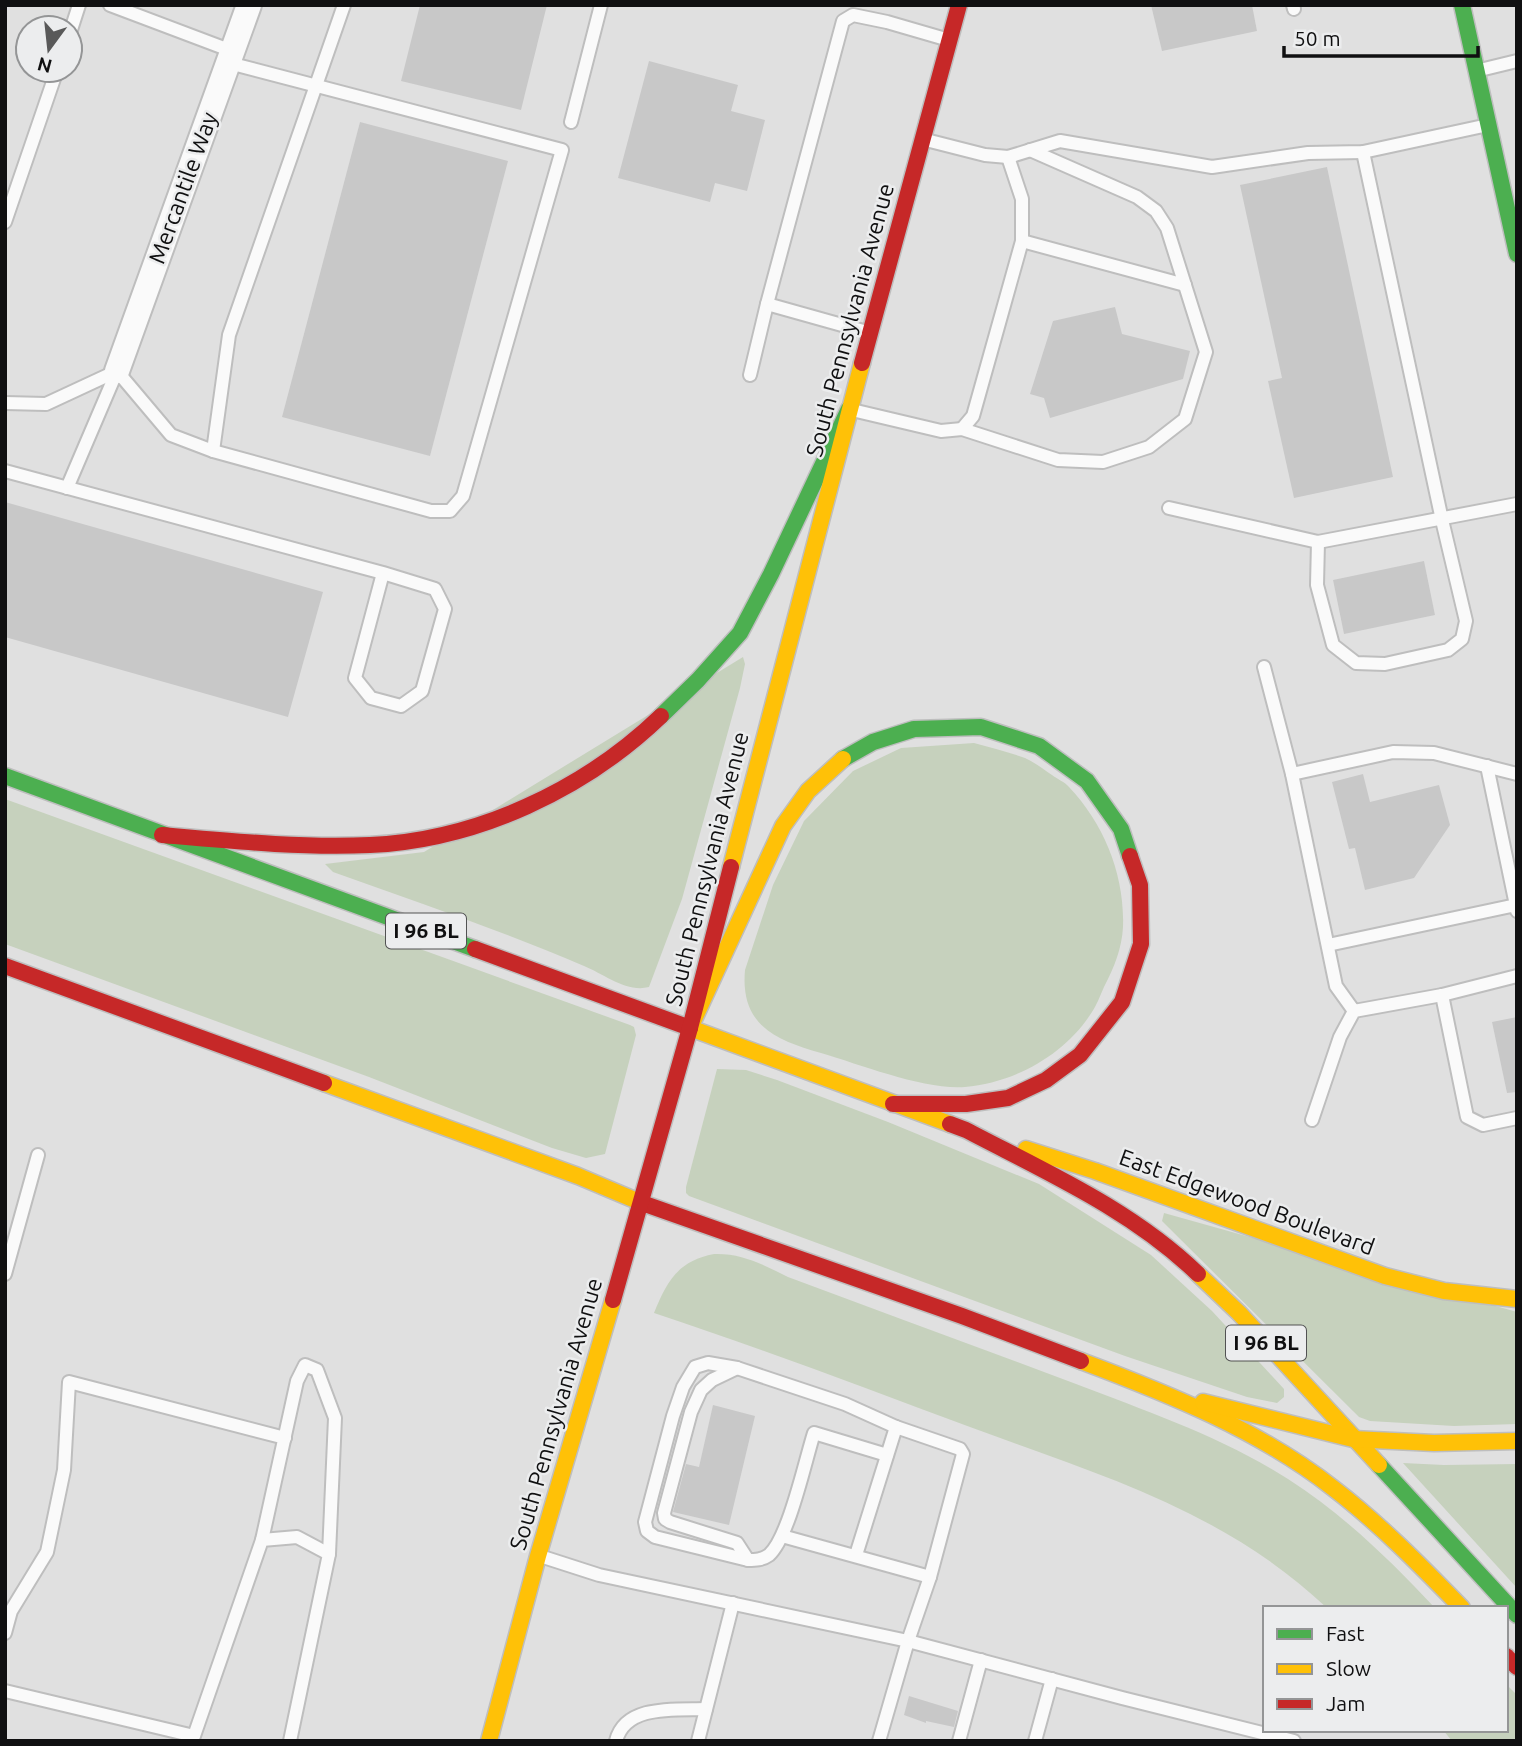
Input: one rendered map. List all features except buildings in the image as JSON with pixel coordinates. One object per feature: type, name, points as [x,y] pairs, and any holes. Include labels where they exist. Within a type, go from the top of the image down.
[{"type":"main road","name":"South Pennsylvania Avenue","points":[[489,1741],[538,1556],[642,1203],[690,1028],[849,409],[959,5]]},
{"type":"main road","points":[[1462,5],[1513,221],[1517,254]]},
{"type":"main road","points":[[162,835],[300,846],[373,845],[425,838],[504,817],[577,781],[640,736],[698,680],[740,632],[771,574],[849,409]]},
{"type":"main road","points":[[690,1028],[783,826],[797,804],[824,773],[842,758],[866,744],[896,732],[941,725],[965,725],[999,730],[1016,736],[1046,750],[1083,776],[1108,804],[1124,831],[1143,897],[1143,933],[1136,969],[1125,997],[1096,1040],[1063,1069],[1035,1086],[989,1102],[892,1104]]},
{"type":"main road","name":"I 96 BL","points":[[5,776],[966,1130],[1108,1206],[1171,1250],[1238,1313],[1517,1615]]},
{"type":"main road","points":[[5,966],[578,1176],[642,1203],[962,1316],[1169,1394],[1274,1448],[1332,1487],[1404,1548],[1460,1606]]},
{"type":"main road","name":"East Edgewood Boulevard","points":[[966,1130],[1095,1171],[1385,1276],[1444,1291],[1517,1299]]},
{"type":"main road","points":[[1169,1394],[1353,1439],[1434,1443],[1517,1441]]},
{"type":"street","name":"Mercantile Way","points":[[117,371],[249,5]]},
{"type":"lane","points":[[110,5],[230,57],[316,86],[562,150],[463,496],[450,512],[431,511],[213,451],[172,435],[117,371]]},
{"type":"lane","points":[[213,451],[229,335],[344,5]]},
{"type":"lane","points":[[571,122],[601,5]]},
{"type":"lane","points":[[750,375],[766,304],[843,21],[853,15],[949,40]]},
{"type":"lane","points":[[1476,71],[1517,61]]},
{"type":"lane","points":[[5,222],[52,84]]},
{"type":"lane","points":[[923,139],[985,155],[1008,157],[1060,141],[1212,167],[1308,153],[1363,152],[1489,125]]},
{"type":"lane","points":[[849,409],[941,431],[962,429],[1058,460],[1103,462],[1149,447],[1185,419],[1206,352],[1167,228],[1156,211],[1137,197],[1030,150]]},
{"type":"lane","points":[[1318,542],[1317,585],[1332,645],[1356,663],[1385,664],[1448,649],[1462,639],[1466,621],[1363,152]]},
{"type":"lane","points":[[962,429],[973,416],[1022,241],[1022,199],[1008,157]]},
{"type":"lane","points":[[1022,241],[1185,285]]},
{"type":"lane","points":[[766,304],[871,333]]},
{"type":"lane","points":[[5,403],[47,404],[117,371]]},
{"type":"lane","points":[[67,488],[117,371]]},
{"type":"lane","points":[[5,471],[383,573],[435,589],[445,609],[422,691],[401,706],[371,698],[355,678],[383,573]]},
{"type":"lane","points":[[1169,508],[1318,542],[1517,504]]},
{"type":"lane","points":[[1264,667],[1292,774],[1336,986],[1354,1011]]},
{"type":"lane","points":[[1292,774],[1392,752],[1434,753],[1517,774]]},
{"type":"lane","points":[[1328,945],[1516,908],[1488,766]]},
{"type":"lane","points":[[1354,1011],[1442,995],[1517,976]]},
{"type":"lane","points":[[1442,995],[1467,1117],[1483,1125],[1517,1118]]},
{"type":"lane","points":[[1312,1119],[1340,1037],[1354,1011]]},
{"type":"lane","points":[[5,1274],[38,1154]]},
{"type":"lane","points":[[879,1741],[930,1577],[963,1454],[960,1449],[895,1427],[845,1404],[737,1368],[708,1363],[695,1367],[689,1375],[673,1416],[645,1522],[647,1531],[655,1537],[748,1560],[760,1560],[769,1555],[782,1536],[814,1433],[887,1455]]},
{"type":"lane","points":[[5,1691],[194,1736],[261,1540],[297,1381],[305,1365],[317,1370],[335,1418],[329,1554],[290,1741]]},
{"type":"lane","points":[[737,1368],[712,1380],[701,1391],[691,1412],[664,1513],[665,1519],[670,1522],[737,1543],[748,1560]]},
{"type":"lane","points":[[5,1633],[11,1611],[47,1552],[64,1470],[69,1382],[285,1438]]},
{"type":"lane","points":[[856,1555],[895,1427]]},
{"type":"lane","points":[[782,1536],[930,1577]]},
{"type":"lane","points":[[261,1540],[298,1537],[329,1554]]},
{"type":"lane","points":[[538,1556],[599,1574],[908,1641],[1294,1741]]},
{"type":"lane","points":[[698,1741],[733,1603]]},
{"type":"lane","points":[[959,1741],[981,1660]]},
{"type":"lane","points":[[1035,1741],[1052,1679]]},
{"type":"lane","points":[[616,1741],[619,1729],[634,1716],[657,1711],[706,1709]]},
{"type":"green space","points":[[743,657],[745,664],[740,688],[682,899],[649,987],[632,987],[616,982],[522,941],[333,872],[325,864],[424,852]]},
{"type":"green space","points":[[974,743],[1025,758],[1065,784],[1092,817],[1110,851],[1120,888],[1123,927],[1114,965],[1092,1012],[1066,1043],[1035,1065],[1001,1080],[965,1087],[931,1085],[893,1076],[775,1036],[755,1017],[748,1004],[745,970],[773,885],[804,821],[853,771],[901,748]]},
{"type":"green space","points":[[5,799],[634,1027],[636,1035],[605,1154],[586,1158],[552,1148],[369,1077],[5,944]]},
{"type":"green space","points":[[717,1069],[746,1070],[777,1080],[1039,1184],[1151,1255],[1212,1311],[1284,1389],[1284,1397],[1277,1403],[1247,1397],[1125,1356],[689,1196],[686,1187]]},
{"type":"green space","points":[[1164,1213],[1517,1312],[1517,1424],[1454,1426],[1370,1421],[1359,1417],[1162,1221]]},
{"type":"green space","points":[[724,1254],[752,1261],[788,1277],[1158,1415],[1237,1450],[1288,1479],[1347,1523],[1433,1606],[1325,1606],[1287,1574],[1246,1545],[1203,1520],[1158,1499],[1066,1462],[654,1313],[675,1274],[702,1257]]},
{"type":"green space","points":[[1403,1463],[1517,1464],[1517,1588]]},
{"type":"green space","points":[[1508,1686],[1517,1695],[1517,1741],[1452,1741],[1445,1732],[1508,1732]]},
{"type":"traffic: fast","points":[[1462,5],[1517,254]]},
{"type":"traffic: fast","points":[[661,716],[740,633],[849,409]]},
{"type":"traffic: fast","points":[[843,759],[873,742],[914,729],[981,727],[1039,746],[1087,781],[1121,829],[1130,856]]},
{"type":"traffic: fast","points":[[5,776],[475,949]]},
{"type":"traffic: fast","points":[[1379,1465],[1517,1615]]},
{"type":"traffic: slow","points":[[731,867],[862,363]]},
{"type":"traffic: slow","points":[[843,759],[808,791],[783,826],[690,1028],[950,1124]]},
{"type":"traffic: slow","points":[[324,1083],[578,1176],[642,1203]]},
{"type":"traffic: slow","points":[[1026,1149],[1095,1171],[1385,1276],[1444,1291],[1517,1299]]},
{"type":"traffic: slow","points":[[1198,1274],[1239,1313],[1379,1465]]},
{"type":"traffic: slow","points":[[489,1741],[538,1556],[613,1300]]},
{"type":"traffic: slow","points":[[1081,1361],[1212,1415],[1305,1467],[1384,1531],[1460,1606]]},
{"type":"traffic: slow","points":[[1203,1402],[1353,1439],[1434,1443],[1517,1441]]},
{"type":"traffic: jam","points":[[862,363],[959,5]]},
{"type":"traffic: jam","points":[[162,835],[344,846],[410,841],[450,833],[527,806],[563,788],[631,743],[661,716]]},
{"type":"traffic: jam","points":[[893,1104],[966,1104],[1008,1098],[1046,1080],[1080,1055],[1122,1002],[1141,944],[1140,885],[1130,856]]},
{"type":"traffic: jam","points":[[613,1300],[690,1028],[731,867]]},
{"type":"traffic: jam","points":[[475,949],[690,1028]]},
{"type":"traffic: jam","points":[[5,966],[324,1083]]},
{"type":"traffic: jam","points":[[950,1124],[1057,1177],[1117,1211],[1145,1230],[1198,1274]]},
{"type":"traffic: jam","points":[[642,1203],[1081,1361]]},
{"type":"traffic: jam","points":[[1508,1658],[1517,1667]]}]
